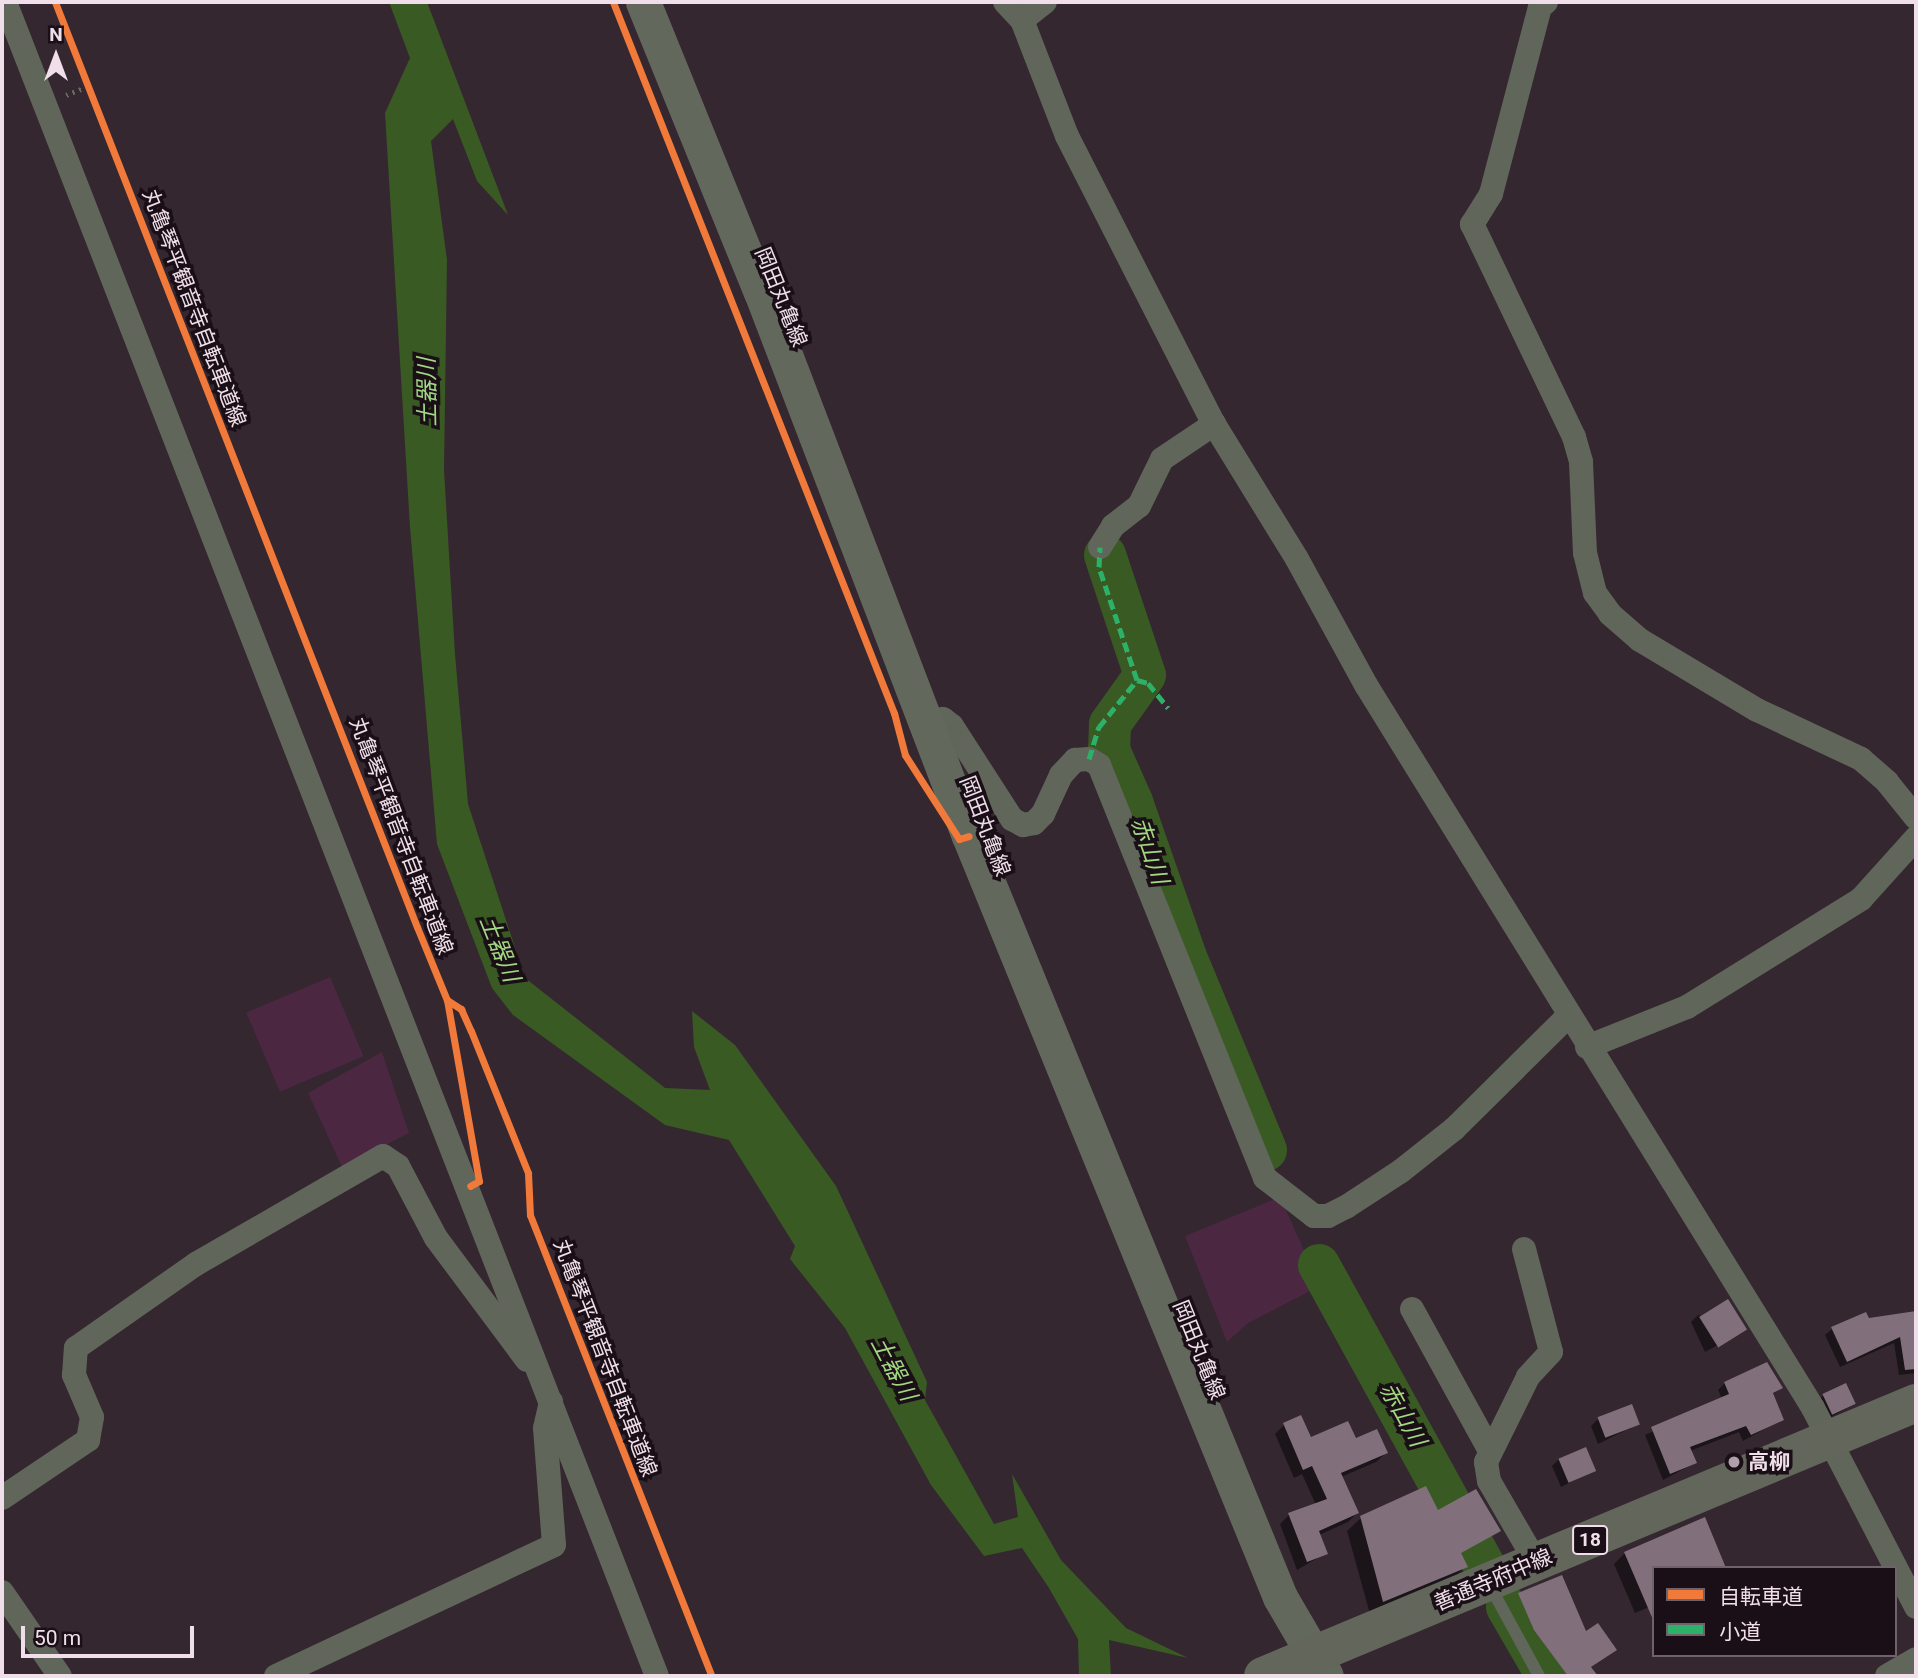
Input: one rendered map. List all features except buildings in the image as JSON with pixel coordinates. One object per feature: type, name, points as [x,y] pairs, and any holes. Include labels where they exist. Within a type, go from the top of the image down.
[{"type":"main road","name":"岡田丸亀線","points":[[643,2],[761,292],[928,725],[1279,1597],[1319,1666]]},
{"type":"main road","name":"善通寺府中線","points":[[1263,1676],[1319,1666],[1488,1582],[1828,1437],[1916,1403]]},
{"type":"street","points":[[5,2],[657,1676]]},
{"type":"street","points":[[1005,2],[1022,20],[1067,136],[1214,424],[1297,559],[1366,685],[1828,1437],[1895,1566]]},
{"type":"street","points":[[1022,20],[1045,2]]},
{"type":"street","points":[[1546,2],[1540,7],[1491,194],[1472,224],[1574,437],[1581,462],[1585,553],[1595,593],[1610,614],[1640,640],[1757,710],[1861,759],[1887,782],[1916,818]]},
{"type":"street","points":[[1100,548],[1113,526],[1139,506],[1162,459],[1214,424]]},
{"type":"street","points":[[928,725],[943,719],[952,726],[1012,819],[1023,825],[1034,823],[1044,814],[1061,775],[1075,760],[1089,759],[1099,765],[1265,1178],[1314,1216],[1328,1216],[1346,1207],[1411,1163],[1454,1129],[1569,1015]]},
{"type":"street","points":[[1587,1047],[1712,994],[1861,899],[1916,838]]},
{"type":"street","points":[[2,1498],[88,1440],[92,1417],[74,1375],[76,1348],[196,1264],[383,1156],[398,1166],[436,1238],[548,1392],[545,1429],[554,1545],[276,1676]]},
{"type":"street","points":[[1524,1249],[1551,1352],[1528,1377],[1489,1449],[1489,1481],[1536,1562]]},
{"type":"street","points":[[1412,1309],[1489,1449]]},
{"type":"street","points":[[1897,1570],[1916,1607]]},
{"type":"street","points":[[2,1592],[60,1676]]},
{"type":"street","points":[[1887,1676],[1916,1659]]},
{"type":"lane","points":[[1488,1582],[1539,1676]]},
{"type":"path","points":[[83,74],[92,98]]},
{"type":"shaded area","points":[[330,977],[364,1056],[280,1092],[246,1013]]},
{"type":"shaded area","points":[[382,1052],[409,1133],[342,1167],[308,1093]]},
{"type":"shaded area","points":[[1280,1197],[1320,1286],[1248,1323],[1227,1342],[1185,1236]]},
{"type":"water","name":"土器川","points":[[389,2],[427,2],[508,215],[477,181],[453,119],[431,141],[447,260],[444,470],[455,654],[468,804],[525,978],[665,1088],[710,1090],[694,1047],[692,1011],[735,1045],[836,1186],[927,1382],[925,1400],[994,1524],[1018,1517],[1012,1474],[1061,1560],[1126,1628],[1188,1658],[1109,1640],[1111,1676],[1079,1676],[1078,1639],[1049,1588],[1022,1548],[984,1556],[931,1485],[845,1328],[790,1259],[795,1246],[729,1140],[665,1125],[513,1015],[492,988],[437,844],[410,527],[385,113],[410,58]]},
{"type":"waterway","name":"赤山川","points":[[1105,555],[1145,675],[1110,724],[1109,750],[1132,802],[1186,957],[1266,1150]]},
{"type":"waterway","name":"赤山川","points":[[1319,1265],[1484,1565]]},
{"type":"waterway","name":"赤山川","points":[[1507,1607],[1547,1676]]},
{"type":"marked path","points":[[1089,759],[1099,727],[1137,680],[1099,567],[1100,547]]},
{"type":"marked path","points":[[1137,680],[1148,683],[1168,708]]},
{"type":"cycle path","name":"丸亀琴平観音寺自転車道線","points":[[55,2],[417,927],[447,1000],[461,1009],[471,1031],[528,1173],[530,1215],[712,1676]]},
{"type":"cycle path","points":[[613,2],[894,713],[905,755],[959,839],[969,836]]},
{"type":"cycle path","points":[[447,1000],[479,1181],[470,1186]]},
{"type":"place","name":"高柳","points":[[1734,1462]]}]
